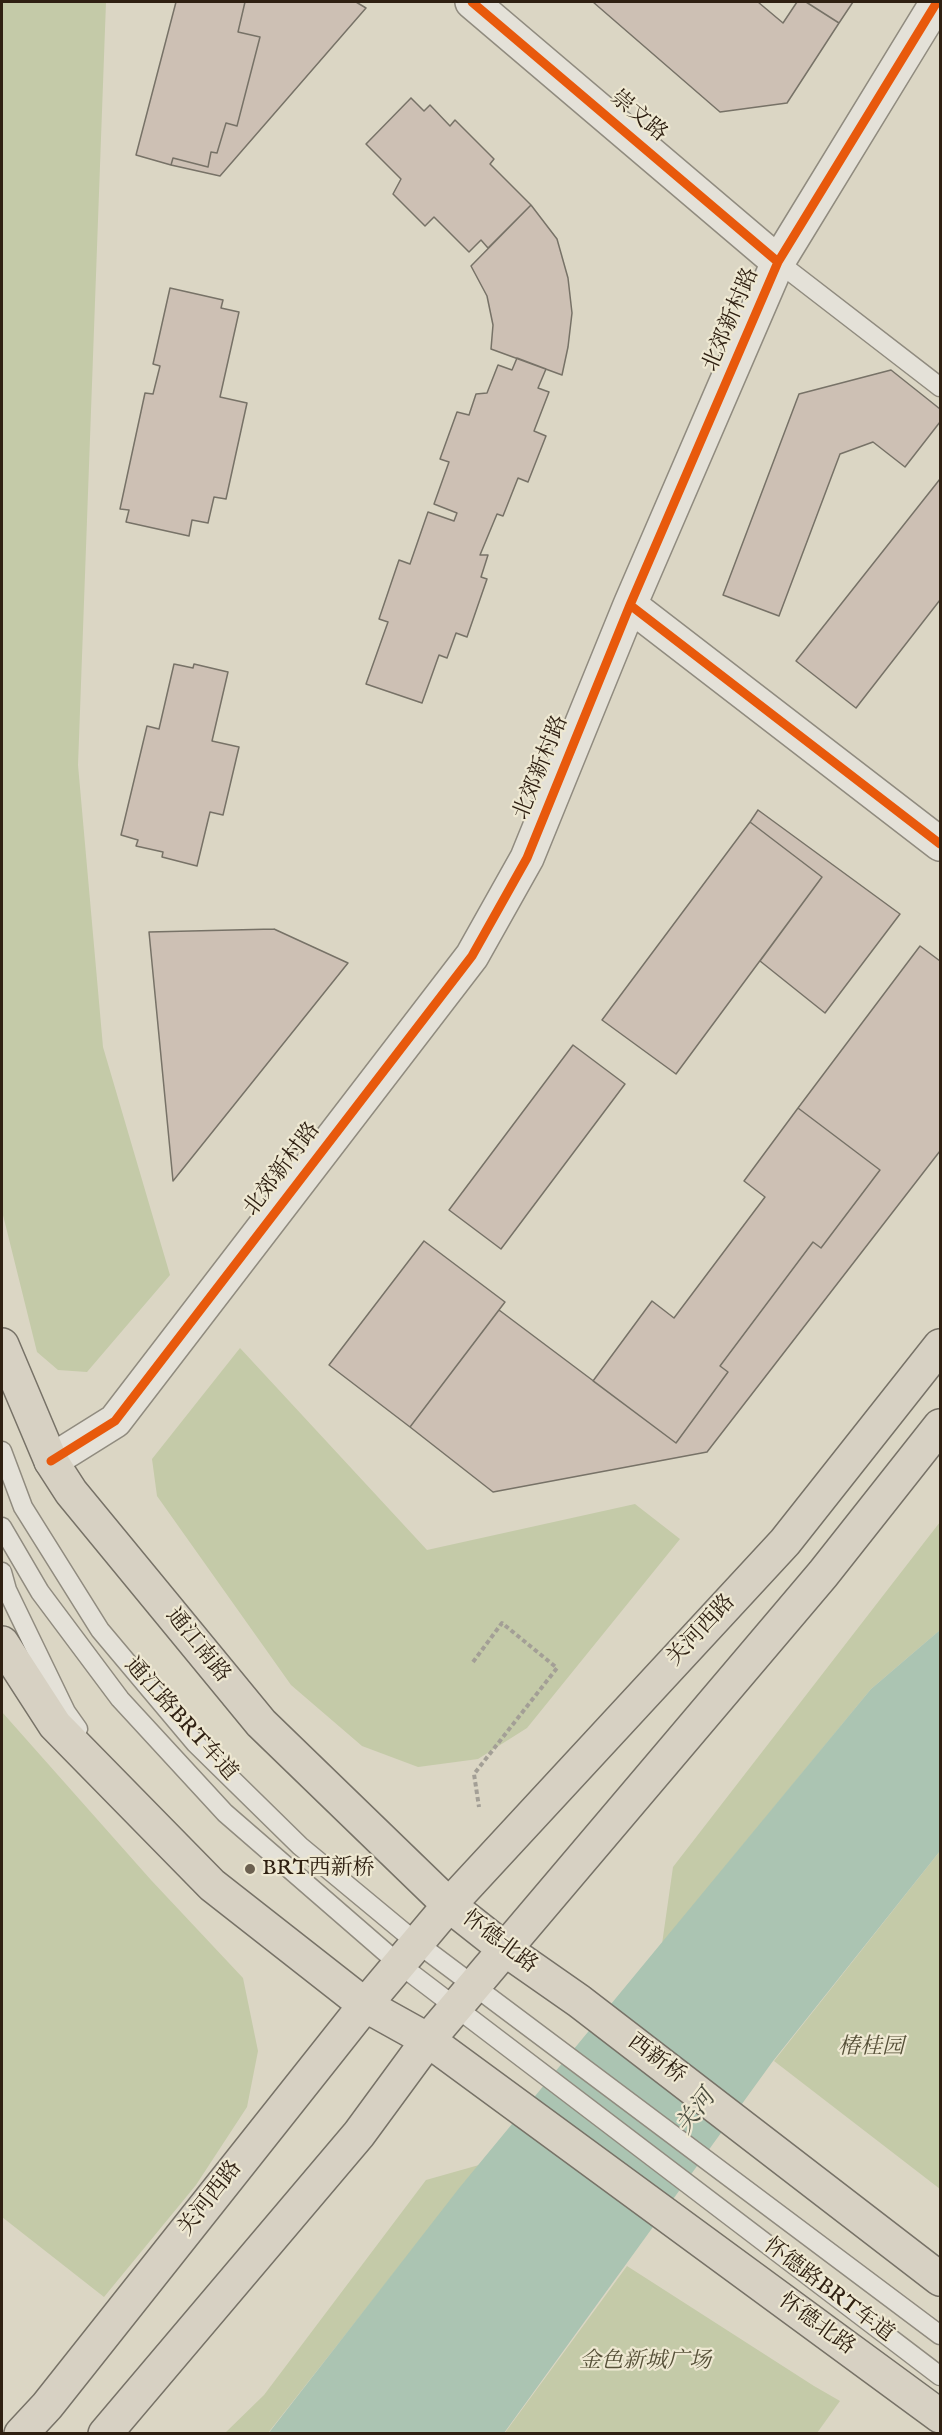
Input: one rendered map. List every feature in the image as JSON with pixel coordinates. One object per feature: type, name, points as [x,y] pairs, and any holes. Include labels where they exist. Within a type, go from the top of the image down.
[{"type":"main road","name":"通江南路","points":[[2,1345],[51,1461],[71,1492],[261,1723],[449,1905]]},
{"type":"main road","name":"关河西路","points":[[21,2433],[47,2406],[365,2005],[449,1905],[785,1542],[940,1346]]},
{"type":"main road","points":[[105,2433],[359,2134],[428,2040],[823,1574],[940,1426]]},
{"type":"main road","points":[[2,1643],[55,1725],[212,1885],[365,2005],[428,2040]]},
{"type":"main road","name":"怀德北路","points":[[449,1905],[506,1950],[579,2001]]},
{"type":"main road","name":"西新桥","points":[[579,2001],[940,2279]]},
{"type":"main road","name":"怀德北路","points":[[428,2040],[940,2416]]},
{"type":"street","name":"崇文路","points":[[472,2],[778,262]]},
{"type":"street","name":"北郊新村路","points":[[51,1461],[115,1421],[472,956],[527,858],[630,605],[778,262],[937,2]]},
{"type":"street","points":[[630,605],[940,844]]},
{"type":"lane","points":[[778,262],[940,387]]},
{"type":"lane","name":"通江路BRT车道","points":[[2,1451],[23,1507],[100,1630],[195,1743],[408,1954]]},
{"type":"lane","name":"通江路BRT车道","points":[[2,1527],[40,1592],[120,1699],[225,1814],[408,1954]]},
{"type":"lane","points":[[2,1572],[8,1590],[66,1712],[129,1800]]},
{"type":"lane","points":[[408,1954],[466,1997]]},
{"type":"lane","points":[[408,1954],[466,1997]]},
{"type":"lane","name":"怀德路BRT车道","points":[[466,1997],[552,2043],[940,2335]]},
{"type":"lane","name":"怀德路BRT车道","points":[[466,1997],[535,2068],[940,2376]]},
{"type":"path","points":[[473,1662],[502,1623],[557,1668],[474,1774],[479,1807]]},
{"type":"green space","points":[[2,2],[106,2],[78,765],[103,1047],[170,1275],[87,1372],[58,1370],[37,1352],[2,1211]]},
{"type":"green space","points":[[240,1348],[427,1550],[635,1504],[680,1539],[527,1728],[478,1759],[418,1767],[362,1746],[291,1685],[157,1496],[152,1459]]},
{"type":"green space","points":[[940,1522],[940,1630],[871,1689],[662,1944],[673,1867]]},
{"type":"green space","points":[[2,1712],[151,1880],[243,1978],[258,2051],[247,2107],[196,2185],[104,2297],[2,2217]]},
{"type":"green space","name":"椿桂园","points":[[940,1851],[940,2189],[774,2061]]},
{"type":"green space","points":[[479,2165],[268,2433],[224,2434],[264,2395],[426,2180]]},
{"type":"green space","name":"金色新城广场","points":[[627,2266],[840,2401],[817,2433],[504,2434]]},
{"type":"water","name":"关河","points":[[940,1630],[940,1851],[773,2061],[504,2433],[268,2434],[460,2187],[871,1689]]},
{"type":"building","points":[[176,2],[245,2],[238,32],[260,37],[237,126],[226,123],[217,153],[211,152],[208,167],[173,158],[171,165],[136,155]]},
{"type":"building","points":[[245,2],[356,2],[366,8],[220,176],[171,165],[173,158],[208,167],[211,152],[217,153],[226,123],[237,126],[260,37],[238,32]]},
{"type":"building","points":[[593,2],[758,2],[783,23],[797,2],[806,2],[839,23],[787,103],[720,112]]},
{"type":"building","points":[[806,2],[853,2],[839,23]]},
{"type":"building","points":[[411,98],[424,111],[430,105],[450,126],[455,120],[494,159],[490,164],[531,205],[488,248],[481,240],[469,252],[434,217],[425,226],[393,194],[401,179],[366,144]]},
{"type":"building","points":[[531,205],[557,239],[568,278],[572,313],[562,375],[491,349],[493,325],[487,296],[471,266]]},
{"type":"building","points":[[170,288],[223,300],[221,308],[239,312],[220,397],[247,403],[226,499],[214,497],[208,523],[192,520],[189,536],[126,522],[129,510],[120,509],[145,393],[153,394],[160,366],[153,364]]},
{"type":"building","points":[[517,358],[546,369],[538,388],[549,392],[534,431],[546,436],[528,482],[518,478],[503,516],[497,514],[480,555],[488,555],[481,577],[487,579],[467,637],[456,633],[447,658],[439,655],[422,703],[366,684],[388,622],[379,619],[399,560],[410,564],[428,512],[454,521],[457,513],[434,504],[449,462],[440,459],[457,412],[469,415],[476,394],[487,393],[498,365],[512,370]]},
{"type":"building","points":[[891,370],[940,409],[940,422],[905,467],[873,442],[840,454],[779,616],[723,595],[799,394]]},
{"type":"building","points":[[940,479],[940,600],[856,708],[796,661]]},
{"type":"building","points":[[174,664],[193,668],[194,664],[228,672],[212,741],[239,747],[223,815],[210,812],[197,866],[162,857],[163,852],[136,846],[138,840],[121,835],[147,726],[159,729]]},
{"type":"building","points":[[758,810],[900,914],[825,1013],[760,961],[822,877],[750,822]]},
{"type":"building","points":[[750,822],[822,877],[676,1074],[602,1020]]},
{"type":"building","points":[[274,929],[348,963],[173,1181],[149,932]]},
{"type":"building","points":[[920,946],[940,961],[940,1151],[707,1452],[493,1492],[410,1427],[499,1310],[676,1443],[728,1372],[720,1366],[813,1242],[821,1248],[880,1170],[798,1108]]},
{"type":"building","points":[[573,1045],[625,1084],[501,1249],[449,1210]]},
{"type":"building","points":[[798,1108],[880,1170],[821,1248],[813,1242],[720,1366],[728,1372],[676,1443],[593,1381],[652,1301],[674,1318],[765,1197],[744,1181]]},
{"type":"building","points":[[424,1241],[505,1302],[410,1427],[329,1365]]},
{"type":"cycle path","points":[[472,2],[778,262]]},
{"type":"cycle path","points":[[51,1461],[115,1421],[472,956],[527,858],[630,605],[778,262],[937,2]]},
{"type":"cycle path","points":[[630,605],[940,844]]},
{"type":"place","name":"BRT西新桥","points":[[250,1869]]}]
